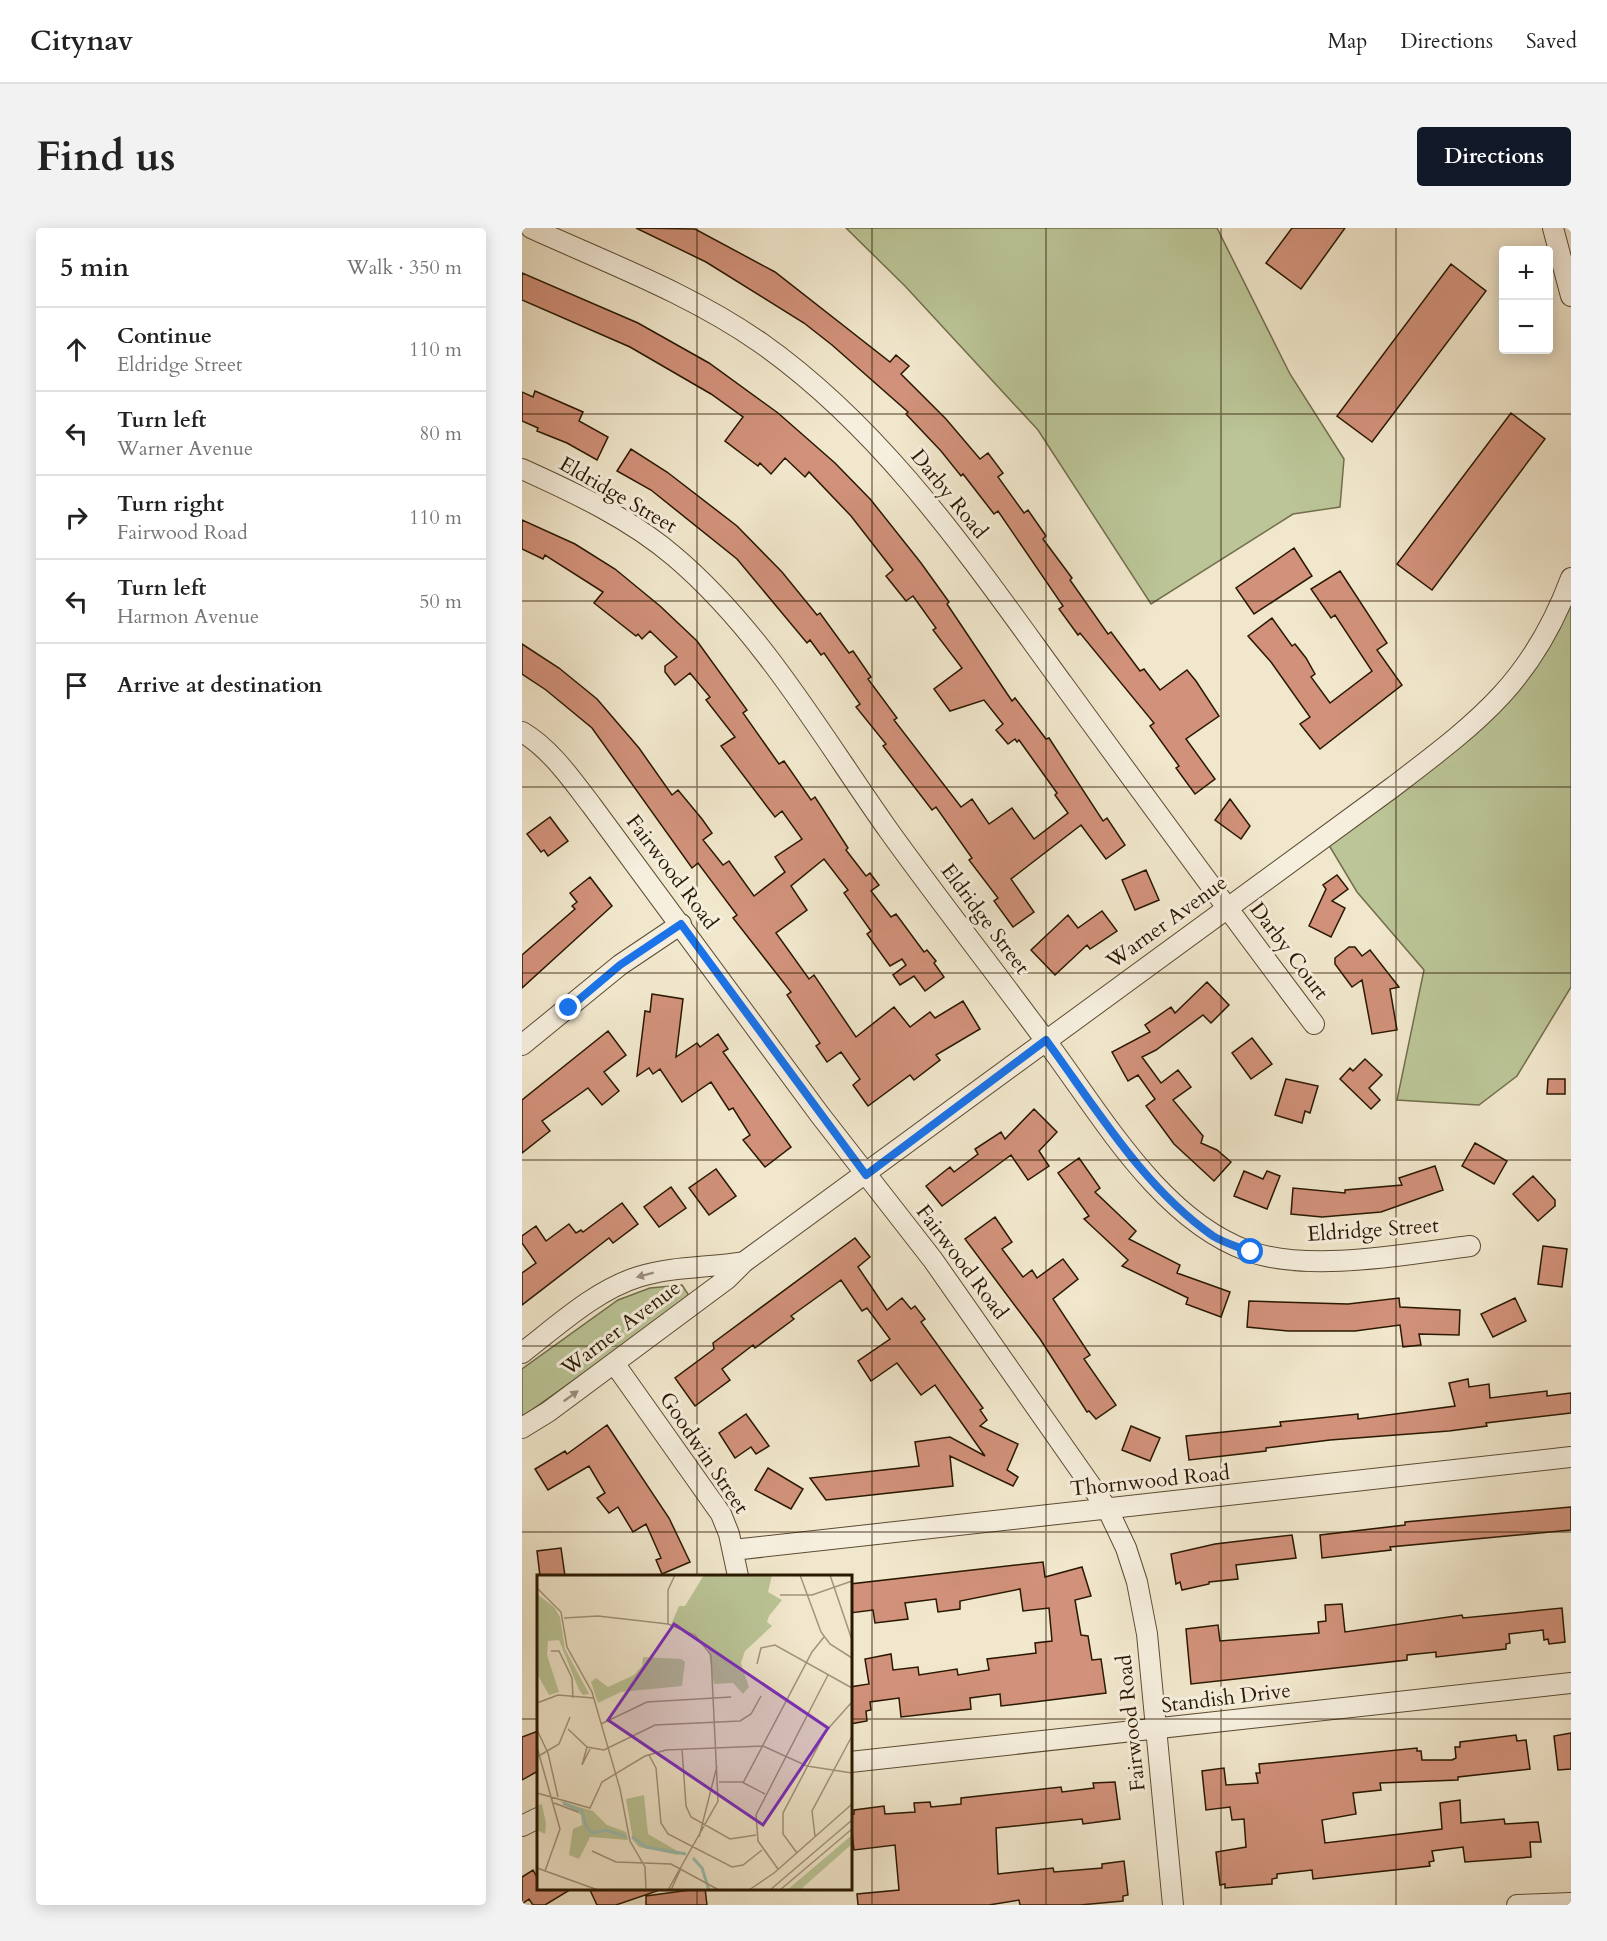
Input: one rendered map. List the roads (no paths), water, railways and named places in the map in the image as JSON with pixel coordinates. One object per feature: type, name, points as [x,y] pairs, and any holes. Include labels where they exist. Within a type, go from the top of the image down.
[{"type":"street","name":"Darby Road","points":[[531,228],[646,280],[700,307],[759,342],[805,377],[854,420],[914,486],[974,562],[1227,907]]},
{"type":"street","points":[[1553,228],[1571,296]]},
{"type":"street","name":"Eldridge Street","points":[[522,469],[580,496],[630,526],[674,556],[717,597],[816,724],[896,840],[1151,1180],[1185,1214],[1216,1237],[1251,1252],[1308,1260],[1402,1255],[1470,1246]]},
{"type":"street","name":"Warner Avenue","points":[[522,1428],[549,1412],[727,1279],[744,1262],[866,1175],[1046,1040],[1393,787],[1476,723],[1503,697],[1526,667],[1560,609],[1571,578]]},
{"type":"street","name":"Fairwood Road","points":[[522,732],[534,739],[560,766],[681,924],[866,1175],[939,1269],[1108,1510],[1126,1548],[1137,1582],[1146,1634],[1173,1905]]},
{"type":"street","name":"Darby Court","points":[[1227,907],[1314,1024]]},
{"type":"street","points":[[522,1045],[620,965],[681,924]]},
{"type":"street","name":"Warner Avenue","points":[[522,1353],[606,1292],[637,1277],[668,1269],[744,1262]]},
{"type":"street","name":"Goodwin Street","points":[[614,1363],[702,1484],[721,1514],[733,1550],[738,1575]]},
{"type":"street","name":"Thornwood Road","points":[[733,1550],[1571,1457]]},
{"type":"street","name":"Standish Drive","points":[[852,1762],[1156,1731],[1571,1683]]},
{"type":"street","points":[[522,1826],[537,1818]]},
{"type":"street","points":[[1517,1905],[1571,1903]]}]
